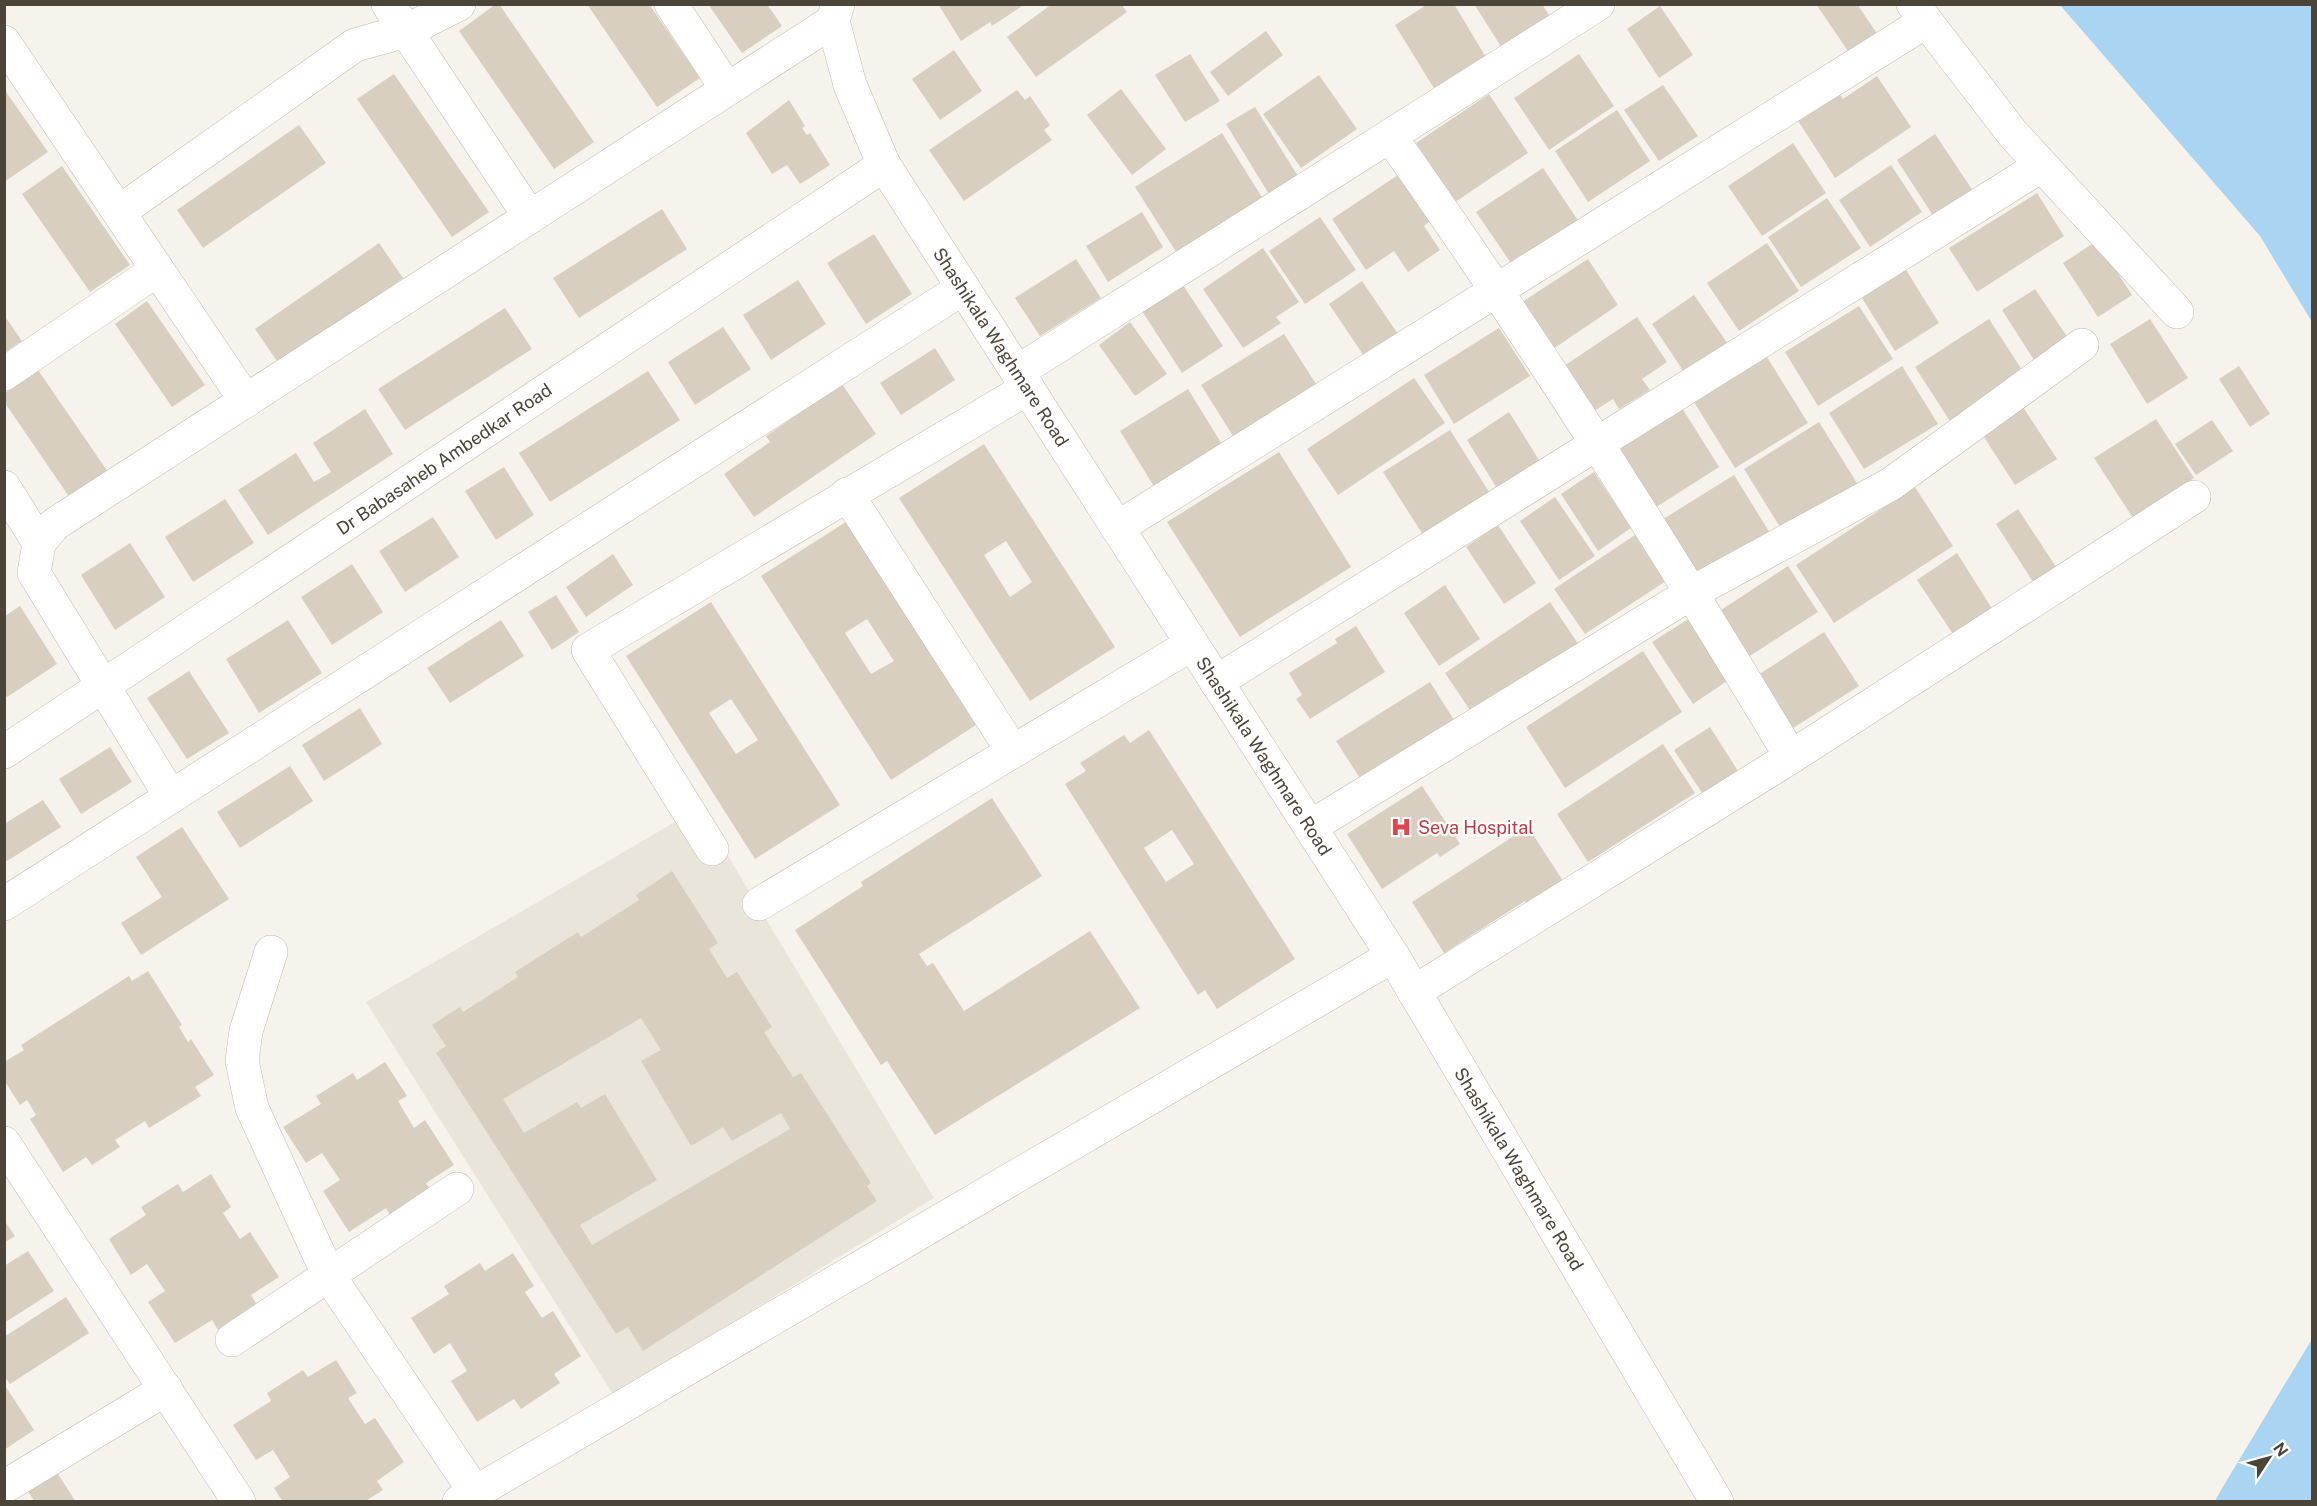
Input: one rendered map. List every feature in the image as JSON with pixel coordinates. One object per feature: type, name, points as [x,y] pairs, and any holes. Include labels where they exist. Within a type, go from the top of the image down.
[{"type":"street","points":[[388,4],[530,217]]},
{"type":"street","points":[[119,212],[355,45],[406,31],[459,4]]},
{"type":"street","points":[[671,4],[727,89]]},
{"type":"street","points":[[712,849],[588,650],[847,494],[1390,136],[1598,4]]},
{"type":"street","points":[[171,797],[34,573],[39,543],[56,524],[727,89],[836,13]]},
{"type":"street","name":"Shashikala Waghmare Road","points":[[836,13],[850,85],[884,165],[1393,956],[1717,1502]]},
{"type":"street","points":[[1117,528],[1498,290],[1919,13],[2041,166],[2177,312]]},
{"type":"street","points":[[4,42],[246,401]]},
{"type":"street","points":[[1390,136],[1498,290],[1595,445],[1692,592],[1791,757]]},
{"type":"street","name":"Dr Babasaheb Ambedkar Road","points":[[4,752],[884,165]]},
{"type":"street","points":[[1216,682],[2041,166]]},
{"type":"street","points":[[4,374],[157,270]]},
{"type":"street","points":[[4,904],[963,288]]},
{"type":"street","points":[[1310,827],[1692,592],[1891,484],[2082,345]]},
{"type":"street","points":[[4,487],[39,543]]},
{"type":"street","points":[[847,494],[1012,750]]},
{"type":"street","points":[[1414,992],[1791,757],[2194,497]]},
{"type":"street","points":[[759,904],[1192,644]]},
{"type":"street","points":[[271,952],[246,1031],[242,1061],[252,1108],[329,1276],[467,1497],[1393,956]]},
{"type":"street","points":[[9,1159],[166,1389],[238,1502]]},
{"type":"street","points":[[232,1340],[457,1189]]},
{"type":"street","points":[[4,1487],[166,1389]]},
{"type":"shaded area","points":[[699,808],[934,1198],[614,1396],[366,1002]]},
{"type":"water","points":[[2060,5],[2312,5],[2312,322],[2260,236]]},
{"type":"water","points":[[2312,1339],[2312,1501],[2215,1501],[2221,1490]]},
{"type":"building","points":[[499,4],[594,142],[554,169],[459,31]]},
{"type":"building","points":[[587,4],[649,4],[700,78],[657,107]]},
{"type":"building","points":[[708,4],[767,4],[782,26],[742,53]]},
{"type":"building","points":[[938,4],[1025,4],[992,26],[990,22],[961,41]]},
{"type":"building","points":[[1052,4],[1121,4],[1127,12],[1036,77],[1007,37]]},
{"type":"building","points":[[1428,4],[1454,4],[1487,59],[1435,90],[1395,25]]},
{"type":"building","points":[[1474,4],[1542,4],[1551,18],[1502,48]]},
{"type":"building","points":[[1816,4],[1857,4],[1878,35],[1850,54]]},
{"type":"building","points":[[1660,6],[1693,55],[1659,78],[1627,29]]},
{"type":"building","points":[[1266,31],[1283,55],[1228,96],[1210,72]]},
{"type":"building","points":[[954,50],[982,91],[940,120],[912,79]]},
{"type":"building","points":[[1190,54],[1220,101],[1185,122],[1155,75]]},
{"type":"building","points":[[1579,54],[1614,106],[1549,150],[1514,98]]},
{"type":"building","points":[[394,74],[489,212],[452,237],[357,99]]},
{"type":"building","points":[[1319,75],[1357,129],[1301,168],[1263,114]]},
{"type":"building","points":[[1877,76],[1911,127],[1835,178],[1795,116],[1836,88],[1843,99]]},
{"type":"building","points":[[1663,85],[1698,136],[1659,161],[1624,110]]},
{"type":"building","points":[[4,89],[48,152],[4,182]]},
{"type":"building","points":[[1121,89],[1166,149],[1132,175],[1087,115]]},
{"type":"building","points":[[1017,90],[1025,100],[1030,96],[1050,125],[1044,130],[1052,140],[964,201],[929,150]]},
{"type":"building","points":[[1489,94],[1528,153],[1455,202],[1416,143]]},
{"type":"building","points":[[789,100],[805,126],[802,128],[807,135],[810,133],[830,165],[800,184],[787,165],[772,174],[746,133]]},
{"type":"building","points":[[1255,107],[1301,181],[1272,199],[1226,124]]},
{"type":"building","points":[[1617,110],[1650,161],[1588,202],[1555,151]]},
{"type":"building","points":[[299,125],[326,163],[203,248],[177,210]]},
{"type":"building","points":[[1222,133],[1266,204],[1180,258],[1135,187]]},
{"type":"building","points":[[1935,134],[1973,191],[1934,217],[1897,160]]},
{"type":"building","points":[[1793,143],[1826,193],[1762,236],[1728,186]]},
{"type":"building","points":[[1891,165],[1922,212],[1870,247],[1839,200]]},
{"type":"building","points":[[62,166],[130,265],[90,292],[22,194]]},
{"type":"building","points":[[1543,168],[1579,222],[1513,266],[1476,212]]},
{"type":"building","points":[[1398,175],[1430,221],[1424,226],[1440,250],[1408,272],[1394,251],[1366,270],[1332,219]]},
{"type":"building","points":[[2037,193],[2064,236],[1977,292],[1949,248]]},
{"type":"building","points":[[1827,198],[1861,248],[1801,287],[1768,237]]},
{"type":"building","points":[[662,209],[687,249],[579,318],[553,278]]},
{"type":"building","points":[[1142,212],[1163,247],[1108,282],[1086,246]]},
{"type":"building","points":[[1320,217],[1356,270],[1305,304],[1269,251]]},
{"type":"building","points":[[874,234],[912,294],[866,324],[827,263]]},
{"type":"building","points":[[2097,241],[2132,295],[2098,317],[2063,263]]},
{"type":"building","points":[[379,243],[403,278],[279,364],[255,329]]},
{"type":"building","points":[[1767,243],[1799,291],[1739,331],[1707,283]]},
{"type":"building","points":[[1263,248],[1299,302],[1276,317],[1281,323],[1243,348],[1203,289]]},
{"type":"building","points":[[1076,259],[1101,298],[1040,336],[1015,298]]},
{"type":"building","points":[[1588,259],[1618,305],[1550,351],[1519,304]]},
{"type":"building","points":[[1906,270],[1939,323],[1895,351],[1862,298]]},
{"type":"building","points":[[798,280],[826,324],[771,360],[743,315]]},
{"type":"building","points":[[1362,281],[1400,337],[1366,359],[1329,304]]},
{"type":"building","points":[[1183,285],[1223,346],[1182,373],[1142,311]]},
{"type":"building","points":[[2035,289],[2070,341],[2036,363],[2002,310]]},
{"type":"building","points":[[1694,295],[1730,347],[1686,375],[1652,324]]},
{"type":"building","points":[[147,301],[205,385],[172,407],[115,324]]},
{"type":"building","points":[[1859,306],[1893,359],[1818,406],[1785,352]]},
{"type":"building","points":[[505,308],[532,349],[405,430],[378,389]]},
{"type":"building","points":[[4,315],[22,341],[4,353]]},
{"type":"building","points":[[1637,317],[1667,362],[1642,379],[1650,390],[1619,409],[1613,399],[1594,411],[1564,366]]},
{"type":"building","points":[[1989,319],[2024,373],[1950,421],[1915,367]]},
{"type":"building","points":[[2150,319],[2188,378],[2147,404],[2110,344]]},
{"type":"building","points":[[1130,322],[1167,374],[1135,396],[1099,345]]},
{"type":"building","points":[[723,327],[751,369],[695,405],[668,362]]},
{"type":"building","points":[[1499,328],[1530,376],[1454,424],[1424,375]]},
{"type":"building","points":[[1284,334],[1316,384],[1233,436],[1201,385]]},
{"type":"building","points":[[935,348],[955,380],[901,415],[880,383]]},
{"type":"building","points":[[1767,357],[1808,423],[1735,468],[1694,402]]},
{"type":"building","points":[[1902,366],[1938,424],[1864,469],[1829,413]]},
{"type":"building","points":[[2239,366],[2270,414],[2250,427],[2219,379]]},
{"type":"building","points":[[38,370],[108,472],[70,498],[5,403],[5,393]]},
{"type":"building","points":[[648,371],[680,420],[550,502],[519,453]]},
{"type":"building","points":[[1414,378],[1445,423],[1338,495],[1307,449]]},
{"type":"building","points":[[842,384],[876,434],[754,517],[724,474],[770,442],[766,436]]},
{"type":"building","points":[[1188,389],[1226,451],[1158,493],[1120,431]]},
{"type":"building","points":[[1679,403],[1719,467],[1650,511],[1610,446]]},
{"type":"building","points":[[2021,404],[2057,459],[2015,485],[1980,431]]},
{"type":"building","points":[[365,409],[393,454],[268,535],[238,490],[296,453],[314,482],[331,472],[313,443]]},
{"type":"building","points":[[1509,412],[1541,463],[1498,490],[1467,440]]},
{"type":"building","points":[[2156,419],[2194,478],[2133,518],[2094,458]]},
{"type":"building","points":[[2212,420],[2233,451],[2196,475],[2175,444]]},
{"type":"building","points":[[1819,422],[1860,488],[1785,535],[1744,469]]},
{"type":"building","points":[[1450,430],[1491,495],[1425,538],[1383,472]]},
{"type":"building","points":[[984,444],[1115,647],[1030,701],[899,498]],"holes":[[[1006,541],[1032,582],[1010,597],[984,555]]]},
{"type":"building","points":[[1279,452],[1351,567],[1240,637],[1167,522]]},
{"type":"building","points":[[504,467],[534,515],[496,540],[465,491]]},
{"type":"building","points":[[1594,472],[1631,528],[1598,551],[1561,494]]},
{"type":"building","points":[[1734,475],[1770,533],[1696,579],[1660,521]]},
{"type":"building","points":[[1915,487],[1953,546],[1834,623],[1796,565]]},
{"type":"building","points":[[1555,497],[1595,556],[1559,580],[1520,521]]},
{"type":"building","points":[[225,499],[254,543],[193,582],[165,537]]},
{"type":"building","points":[[2018,509],[2056,567],[2033,582],[1996,524]]},
{"type":"building","points":[[433,517],[459,557],[405,592],[379,551]]},
{"type":"building","points":[[846,522],[976,725],[891,780],[761,576]],"holes":[[[867,619],[894,661],[871,674],[845,633]]]},
{"type":"building","points":[[1498,525],[1536,583],[1504,604],[1466,547]]},
{"type":"building","points":[[1635,535],[1666,581],[1585,634],[1554,589]]},
{"type":"building","points":[[130,543],[165,597],[115,630],[81,575]]},
{"type":"building","points":[[1957,553],[1996,615],[1957,640],[1917,580]]},
{"type":"building","points":[[613,554],[633,585],[586,617],[566,587]]},
{"type":"building","points":[[352,564],[383,612],[332,645],[301,597]]},
{"type":"building","points":[[1788,566],[1818,612],[1745,659],[1715,614]]},
{"type":"building","points":[[1445,585],[1480,639],[1439,666],[1404,613]]},
{"type":"building","points":[[556,595],[579,632],[552,650],[528,612]]},
{"type":"building","points":[[711,602],[840,805],[755,859],[626,656]],"holes":[[[731,699],[758,740],[736,754],[709,713]]]},
{"type":"building","points":[[1550,602],[1579,645],[1474,716],[1445,673]]},
{"type":"building","points":[[20,606],[57,664],[7,697],[5,693],[5,616]]},
{"type":"building","points":[[1690,618],[1730,679],[1693,704],[1652,642]]},
{"type":"building","points":[[288,620],[322,673],[259,713],[226,659]]},
{"type":"building","points":[[501,620],[524,656],[450,703],[427,668]]},
{"type":"building","points":[[1356,626],[1385,672],[1310,719],[1296,699],[1302,695],[1289,673],[1337,643],[1335,639]]},
{"type":"building","points":[[1824,632],[1859,686],[1790,730],[1755,677]]},
{"type":"building","points":[[1643,651],[1682,712],[1565,788],[1526,727]]},
{"type":"building","points":[[189,671],[229,733],[187,759],[147,698]]},
{"type":"building","points":[[1430,682],[1459,728],[1365,786],[1336,741]]},
{"type":"building","points":[[360,708],[382,744],[324,781],[302,745]]},
{"type":"building","points":[[1710,727],[1745,782],[1710,805],[1674,750]]},
{"type":"building","points":[[1149,730],[1295,959],[1217,1009],[1205,990],[1198,995],[1065,784],[1086,771],[1080,763],[1124,735],[1130,743]],"holes":[[[1172,830],[1194,864],[1166,882],[1144,848]]]},
{"type":"building","points":[[1663,744],[1695,793],[1588,862],[1557,814]]},
{"type":"building","points":[[110,747],[132,782],[81,814],[59,779]]},
{"type":"building","points":[[290,766],[313,801],[240,848],[217,812]]},
{"type":"building","points":[[1422,786],[1460,844],[1440,857],[1437,853],[1382,889],[1347,834]]},
{"type":"building","points":[[992,798],[1042,876],[919,954],[927,966],[933,963],[964,1011],[1090,931],[1140,1008],[935,1135],[887,1061],[881,1065],[795,930],[863,886],[861,882]]},
{"type":"building","points":[[43,800],[61,827],[7,861],[4,857],[4,824]]},
{"type":"building","points":[[182,827],[229,899],[141,955],[121,923],[162,897],[136,857]]},
{"type":"building","points":[[1528,827],[1565,884],[1530,908],[1525,901],[1444,953],[1412,902]]},
{"type":"building","points":[[672,871],[718,943],[709,949],[727,978],[737,972],[772,1027],[764,1032],[793,1077],[801,1073],[871,1183],[867,1186],[877,1201],[643,1351],[628,1327],[616,1334],[436,1053],[446,1046],[432,1025],[460,1007],[463,1012],[518,977],[515,972],[578,932],[581,937],[639,900],[636,895]],"holes":[[[641,1018],[661,1050],[641,1061],[691,1146],[723,1127],[732,1141],[781,1113],[790,1129],[592,1245],[580,1225],[657,1180],[605,1094],[581,1108],[577,1102],[524,1133],[503,1099]]]},
{"type":"building","points":[[148,971],[182,1025],[179,1027],[188,1042],[191,1039],[214,1075],[195,1087],[201,1096],[149,1128],[145,1121],[115,1140],[120,1147],[92,1165],[86,1157],[63,1172],[30,1119],[36,1115],[27,1100],[20,1105],[4,1080],[4,1062],[24,1050],[21,1045],[129,976],[132,981]]},
{"type":"building","points":[[385,1062],[407,1096],[398,1101],[414,1128],[425,1120],[454,1165],[426,1183],[432,1193],[392,1218],[386,1208],[349,1232],[323,1191],[340,1180],[322,1153],[306,1163],[283,1127],[321,1104],[316,1096],[353,1073],[357,1080]]},
{"type":"building","points":[[211,1174],[231,1207],[223,1213],[240,1239],[250,1232],[279,1277],[251,1295],[257,1305],[218,1330],[212,1320],[175,1343],[148,1302],[165,1291],[147,1264],[131,1275],[109,1239],[146,1215],[141,1207],[178,1184],[183,1192]]},
{"type":"building","points":[[4,1220],[15,1236],[4,1243]]},
{"type":"building","points":[[28,1251],[54,1291],[4,1323],[4,1266]]},
{"type":"building","points":[[513,1253],[534,1286],[525,1292],[542,1318],[553,1311],[581,1356],[554,1374],[560,1383],[521,1409],[514,1399],[477,1422],[451,1381],[467,1371],[450,1343],[434,1354],[411,1318],[449,1294],[444,1286],[480,1263],[485,1271]]},
{"type":"building","points":[[66,1297],[89,1333],[10,1384],[4,1376],[4,1337]]},
{"type":"building","points":[[336,1360],[357,1393],[348,1398],[365,1424],[375,1418],[404,1462],[377,1481],[383,1490],[364,1502],[283,1502],[274,1488],[290,1477],[273,1450],[256,1460],[233,1425],[271,1401],[267,1393],[303,1370],[308,1377]]},
{"type":"building","points":[[4,1384],[34,1430],[4,1450]]},
{"type":"building","points":[[54,1468],[76,1502],[35,1502],[25,1487]]},
{"type":"place","name":"Seva Hospital","points":[[1401,827]]}]
